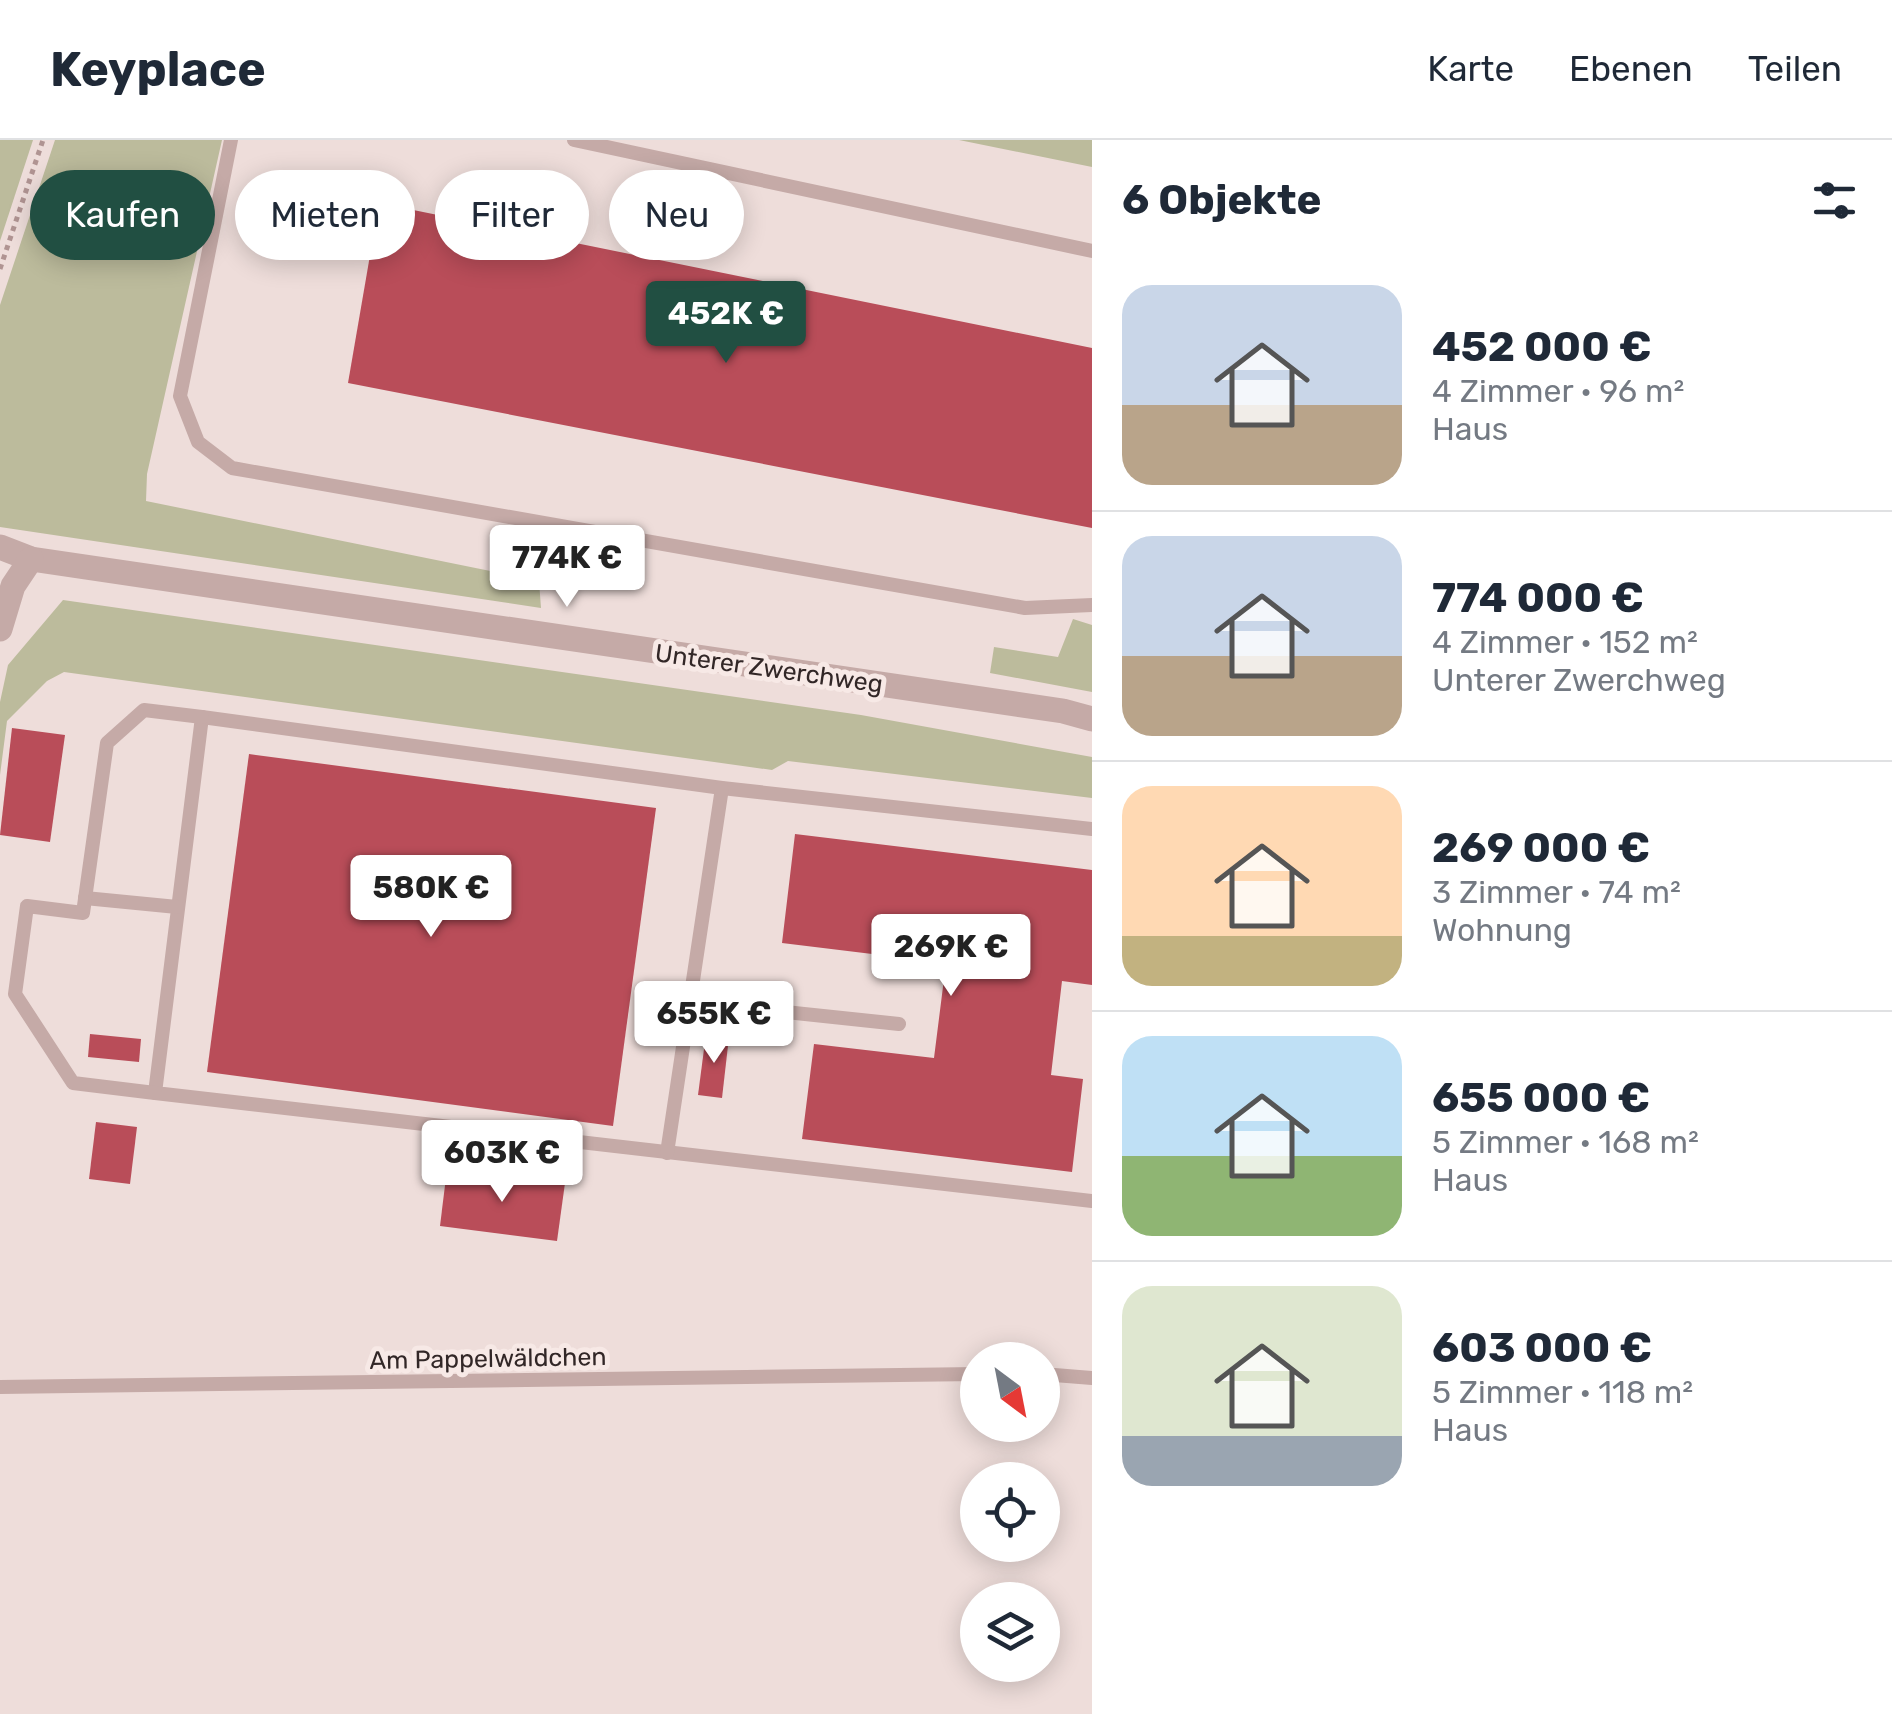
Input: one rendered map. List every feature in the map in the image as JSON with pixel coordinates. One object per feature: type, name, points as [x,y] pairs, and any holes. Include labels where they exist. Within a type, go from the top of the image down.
[{"type":"street","name":"Unterer Zwerchweg","points":[[0,547],[31,558],[1092,718]]},
{"type":"street","points":[[0,629],[13,586],[31,558]]},
{"type":"lane","points":[[231,140],[180,396],[198,442],[232,468],[1025,608],[1092,605]]},
{"type":"lane","points":[[574,140],[1092,251]]},
{"type":"lane","points":[[1092,829],[722,788],[144,710],[106,742],[82,913],[26,906],[16,994],[73,1084],[1092,1201]]},
{"type":"lane","points":[[156,1093],[202,718]]},
{"type":"lane","points":[[667,1153],[722,788]]},
{"type":"lane","points":[[85,898],[177,907]]},
{"type":"lane","points":[[0,989],[16,994]]},
{"type":"lane","points":[[692,1002],[898,1024]]},
{"type":"lane","name":"Am Pappelwäldchen","points":[[0,1387],[960,1374]]},
{"type":"lane","points":[[1060,1375],[1092,1378]]},
{"type":"path","points":[[0,269],[43,140]]},
{"type":"green space","points":[[0,140],[33,140],[0,241]]},
{"type":"green space","points":[[55,140],[222,140],[215,171],[45,170]]},
{"type":"green space","points":[[959,140],[1092,140],[1092,167]]},
{"type":"green space","points":[[30,215],[30,260],[195,260],[147,474],[146,501],[539,581],[541,608],[0,527],[0,305]]},
{"type":"green space","points":[[63,600],[861,715],[1092,757],[1092,798],[788,761],[772,770],[64,672],[47,681],[7,721],[0,775],[0,702],[8,665]]},
{"type":"green space","points":[[1073,619],[1092,625],[1092,692],[990,673],[994,647],[1058,657]]},
{"type":"building","points":[[415,210],[435,214],[435,260],[589,260],[589,246],[609,250],[609,260],[659,260],[1092,348],[1092,528],[348,383],[369,260],[415,260]]},
{"type":"building","points":[[12,728],[65,735],[50,842],[0,835]]},
{"type":"building","points":[[249,754],[656,808],[613,1126],[207,1072]]},
{"type":"building","points":[[795,834],[1092,870],[1092,985],[1062,981],[1051,1075],[1083,1079],[1072,1172],[802,1139],[814,1044],[934,1058],[946,963],[782,943]]},
{"type":"building","points":[[90,1034],[141,1039],[139,1062],[88,1057]]},
{"type":"building","points":[[706,1034],[729,1037],[722,1098],[698,1095]]},
{"type":"building","points":[[96,1122],[137,1127],[130,1184],[89,1179]]},
{"type":"building","points":[[447,1169],[565,1183],[557,1241],[440,1226]]}]
